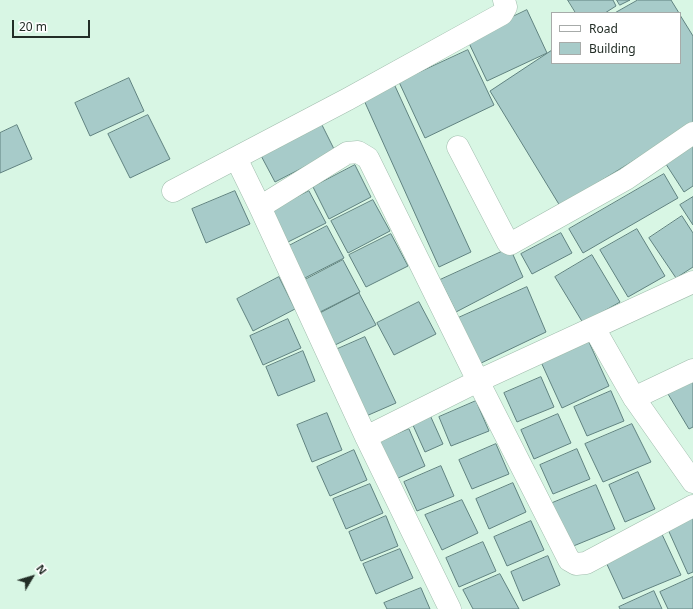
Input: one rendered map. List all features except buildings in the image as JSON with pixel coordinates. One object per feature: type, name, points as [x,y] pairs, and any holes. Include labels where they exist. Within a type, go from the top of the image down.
[{"type":"street","points":[[173,191],[348,99],[502,14],[506,7],[504,0]]},
{"type":"street","points":[[458,147],[508,243],[510,244],[626,179],[693,133]]},
{"type":"street","points":[[260,206],[347,153],[358,152],[368,158],[478,381],[569,560],[576,564],[586,563],[693,506]]},
{"type":"street","points":[[236,158],[260,206],[366,437],[450,609]]},
{"type":"street","points":[[366,437],[478,381],[693,282]]},
{"type":"street","points":[[594,328],[634,398],[693,482]]},
{"type":"street","points":[[634,398],[693,370]]}]
